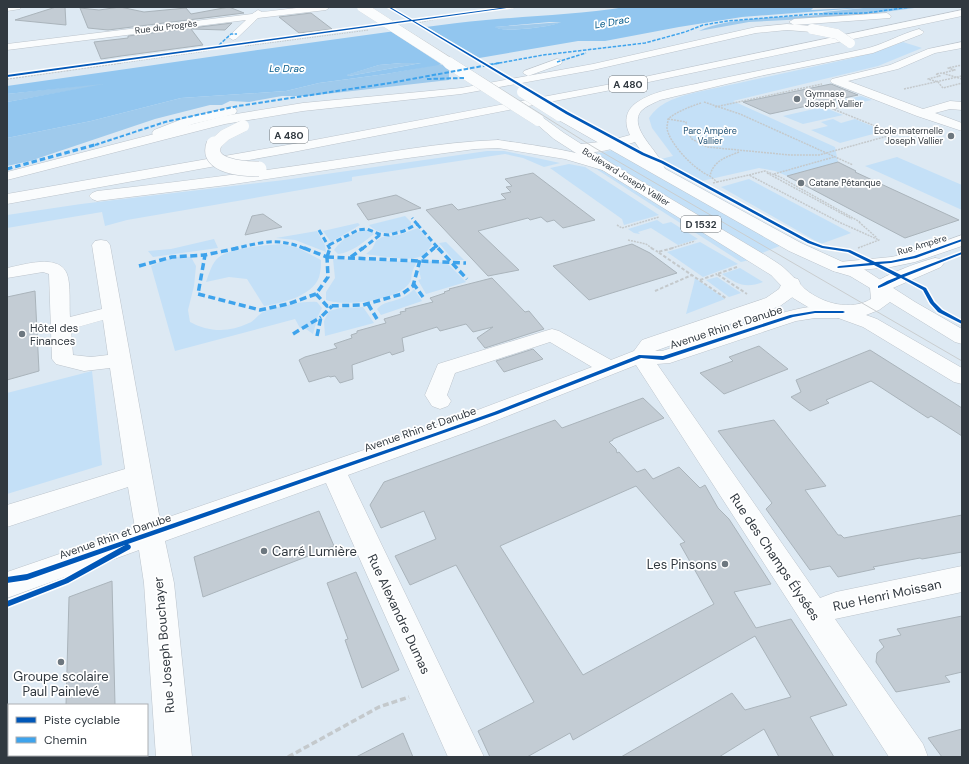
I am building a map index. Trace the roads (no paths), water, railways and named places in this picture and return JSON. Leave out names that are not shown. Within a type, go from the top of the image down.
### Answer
[{"type":"main road","points":[[7,8],[17,7]]},
{"type":"main road","points":[[196,28],[200,32],[236,34],[265,7]]},
{"type":"main road","name":"Rue du Progrès","points":[[7,47],[326,7]]},
{"type":"main road","name":"D 1532","points":[[362,7],[470,79]]},
{"type":"main road","name":"D 1532","points":[[382,7],[488,72]]},
{"type":"main road","points":[[789,40],[962,7]]},
{"type":"main road","points":[[488,72],[528,73],[756,25],[882,17],[918,11]]},
{"type":"main road","name":"A 480","points":[[7,199],[293,148],[606,88],[962,13]]},
{"type":"main road","points":[[659,171],[653,158],[638,137],[632,122],[634,112],[640,106],[656,97],[869,51],[923,30],[962,19]]},
{"type":"main road","points":[[638,51],[775,27],[812,29],[837,34],[850,42],[851,46],[848,48],[794,66]]},
{"type":"main road","points":[[7,176],[191,127],[251,115],[303,107],[461,91],[593,67],[743,33]]},
{"type":"main road","points":[[962,45],[932,51],[894,67],[836,81],[962,127]]},
{"type":"main road","points":[[700,57],[723,53]]},
{"type":"main road","points":[[293,148],[354,142],[824,56]]},
{"type":"main road","points":[[528,73],[557,62]]},
{"type":"main road","name":"Boulevard Joseph Vallier","points":[[488,72],[559,115],[794,247],[856,272],[962,338]]},
{"type":"main road","name":"A 480","points":[[447,105],[598,77]]},
{"type":"main road","points":[[159,133],[213,118],[271,106],[470,79]]},
{"type":"main road","name":"Boulevard Joseph Vallier","points":[[470,79],[538,120],[558,136],[609,168],[777,270],[800,294],[814,303],[843,312],[870,323],[962,377]]},
{"type":"main road","points":[[388,157],[322,164],[241,169],[219,161],[214,155],[213,148],[214,143],[219,138],[226,133],[243,126],[291,117],[570,81]]},
{"type":"main road","points":[[921,113],[950,105],[962,106]]},
{"type":"main road","points":[[116,147],[189,122],[230,111]]},
{"type":"main road","points":[[578,148],[612,145],[638,137]]},
{"type":"main road","points":[[198,151],[238,144]]},
{"type":"main road","points":[[7,208],[227,181],[475,145],[498,144],[540,150],[577,158],[609,168]]},
{"type":"main road","points":[[7,186],[52,178]]},
{"type":"main road","name":"Rue Ampère","points":[[838,266],[891,262],[915,257],[962,240]]},
{"type":"main road","name":"Rue Joseph Bouchayer","points":[[101,245],[138,474],[159,584],[174,757]]},
{"type":"main road","name":"Rue Ampère","points":[[879,287],[888,282],[962,253]]},
{"type":"main road","name":"Avenue Rhin et Danube","points":[[641,356],[649,345],[772,302],[787,292],[794,273],[807,266],[814,264],[838,266]]},
{"type":"main road","points":[[7,273],[45,266],[56,271],[58,275],[63,359],[76,364],[98,364],[119,359]]},
{"type":"main road","name":"Avenue Rhin et Danube","points":[[7,584],[496,413],[641,356],[663,358],[792,316],[815,312],[859,311],[881,301],[879,287]]},
{"type":"main road","points":[[61,326],[112,312]]},
{"type":"main road","points":[[440,401],[436,395],[446,369],[552,335],[610,368]]},
{"type":"main road","name":"Rue des Champs Élysées","points":[[641,356],[910,757]]},
{"type":"main road","name":"Rue Alexandre Dumas","points":[[333,470],[466,757]]},
{"type":"main road","points":[[7,516],[138,474]]},
{"type":"main road","name":"Rue Henri Moissan","points":[[814,614],[836,605],[962,579]]},
{"type":"water","name":"Le Drac","points":[[625,7],[814,7],[811,10],[873,7],[742,17],[605,41],[578,41],[386,74],[319,83],[286,91],[181,98],[91,121],[7,138],[7,102],[103,84],[7,94],[7,86],[457,23]],"holes":[[[561,22],[548,26],[528,29],[500,29],[495,27]],[[421,63],[349,76],[347,75],[379,65]]]},
{"type":"tram line","points":[[370,7],[595,148],[962,361]]},
{"type":"place","name":"Gymnase Joseph Vallier","points":[[797,99]]},
{"type":"place","name":"École maternelle Joseph Vallier","points":[[951,136]]},
{"type":"place","name":"Catane Pétanque","points":[[801,183]]},
{"type":"place","name":"Hôtel des Finances","points":[[22,334]]},
{"type":"place","name":"Carré Lumière","points":[[264,551]]},
{"type":"place","name":"Les Pinsons","points":[[725,564]]},
{"type":"place","name":"Groupe scolaire Paul Painlevé","points":[[61,662]]},
{"type":"park label","name":"Parc Ampère Vallier","points":[[710,136]]}]
